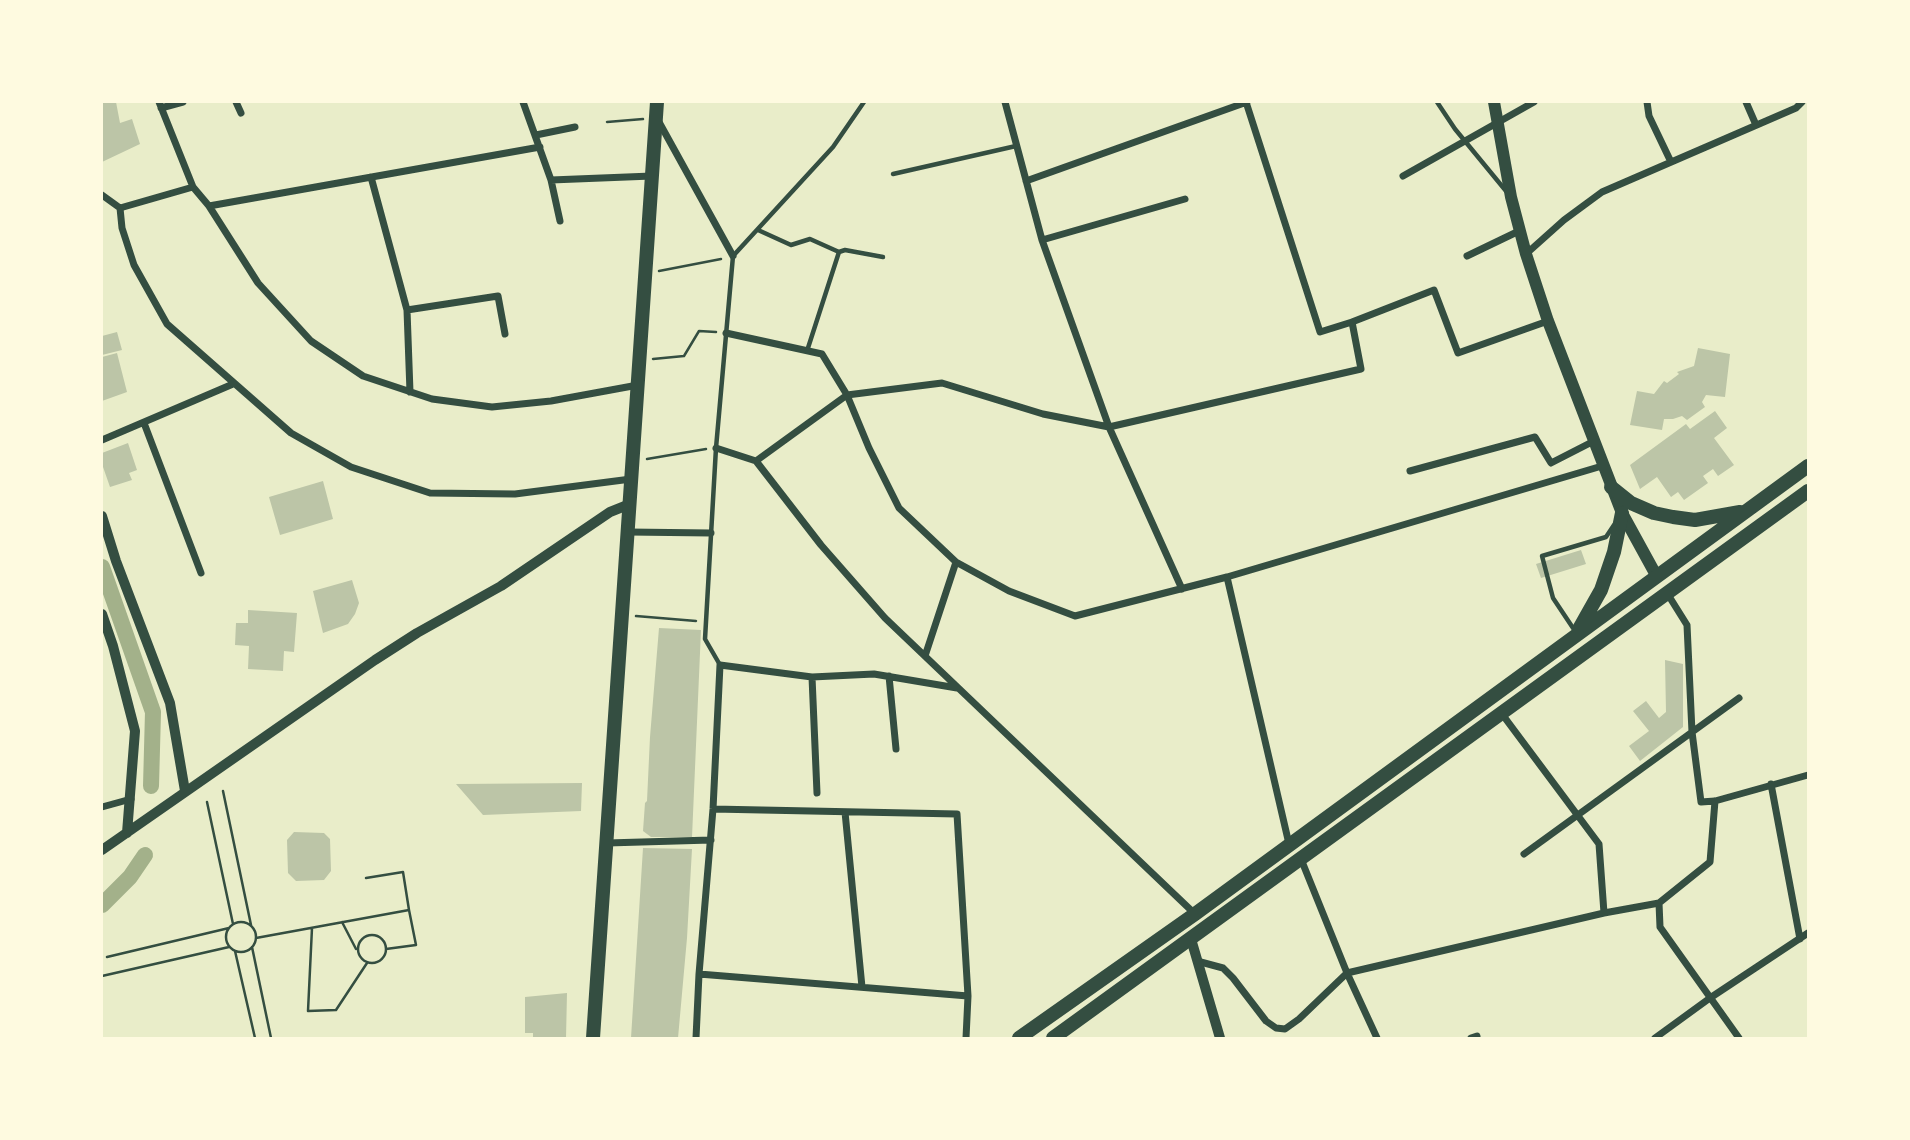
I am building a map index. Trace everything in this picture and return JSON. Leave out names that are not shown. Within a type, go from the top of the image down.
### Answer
[{"type":"main road","points":[[593,1038],[657,102]]},
{"type":"main road","points":[[1494,102],[1519,231],[1548,321],[1602,467],[1622,513],[1667,593]]},
{"type":"main road","points":[[1019,1038],[1195,914],[1808,466]]},
{"type":"main road","points":[[1611,487],[1630,503],[1673,517],[1704,519],[1746,510]]},
{"type":"main road","points":[[1053,1038],[1808,491]]},
{"type":"main road","points":[[1577,634],[1601,590],[1614,552],[1622,513]]},
{"type":"street","points":[[183,102],[160,105],[193,187],[209,206],[258,283],[311,341],[363,376],[432,399],[492,407],[551,401],[638,385]]},
{"type":"street","points":[[236,102],[241,113]]},
{"type":"street","points":[[523,102],[551,180],[560,221]]},
{"type":"street","points":[[1005,102],[1042,240],[1109,427],[1181,589]]},
{"type":"street","points":[[1026,181],[1246,102],[1320,332],[1434,290],[1458,353],[1548,321]]},
{"type":"street","points":[[1403,176],[1534,102]]},
{"type":"street","points":[[1647,102],[1649,116],[1671,162]]},
{"type":"street","points":[[1746,102],[1756,124]]},
{"type":"street","points":[[1526,254],[1564,220],[1602,192],[1796,108],[1802,102]]},
{"type":"street","points":[[656,118],[733,256]]},
{"type":"street","points":[[536,135],[575,127]]},
{"type":"street","points":[[209,206],[540,147]]},
{"type":"street","points":[[551,180],[652,176]]},
{"type":"street","points":[[372,177],[407,310],[410,391]]},
{"type":"street","points":[[120,208],[193,187]]},
{"type":"street","points":[[102,195],[120,208],[122,228],[134,265],[167,324],[291,433],[351,467],[430,493],[515,494],[632,478]]},
{"type":"street","points":[[1042,240],[1185,199]]},
{"type":"street","points":[[1467,256],[1519,231]]},
{"type":"street","points":[[407,310],[498,296],[505,334]]},
{"type":"street","points":[[756,461],[846,395],[943,383],[1043,414],[1109,427],[1361,369],[1352,322]]},
{"type":"street","points":[[726,333],[822,354],[846,395],[869,449],[899,508],[956,562],[1009,591],[1075,616],[1227,577],[1602,467]]},
{"type":"street","points":[[102,440],[233,384]]},
{"type":"street","points":[[144,423],[201,573]]},
{"type":"street","points":[[1410,471],[1535,438],[1552,463],[1594,441]]},
{"type":"street","points":[[716,448],[756,461],[821,545],[885,618],[1195,914]]},
{"type":"street","points":[[102,850],[375,660],[501,586],[610,512],[630,504]]},
{"type":"street","points":[[102,516],[116,561],[170,703],[185,791]]},
{"type":"street","points":[[628,532],[711,533]]},
{"type":"street","points":[[925,656],[956,562]]},
{"type":"street","points":[[1227,577],[1289,844]]},
{"type":"street","points":[[1667,593],[1687,625],[1692,732],[1701,802],[1716,801],[1808,775]]},
{"type":"street","points":[[102,614],[107,647],[135,731],[127,833]]},
{"type":"street","points":[[696,1038],[713,809],[720,665],[812,677],[874,674],[958,688]]},
{"type":"street","points":[[889,676],[896,750]]},
{"type":"street","points":[[812,677],[817,793]]},
{"type":"street","points":[[1524,854],[1739,698]]},
{"type":"street","points":[[1502,715],[1599,844],[1604,913]]},
{"type":"street","points":[[1771,784],[1800,939]]},
{"type":"street","points":[[102,807],[131,799]]},
{"type":"street","points":[[1197,961],[1223,968],[1266,1021],[1285,1029],[1299,1019],[1346,973],[1604,913],[1659,903],[1710,862],[1716,801]]},
{"type":"street","points":[[713,809],[957,814],[968,996],[966,1038]]},
{"type":"street","points":[[845,812],[862,987]]},
{"type":"street","points":[[607,843],[711,840]]},
{"type":"street","points":[[1301,859],[1346,973],[1377,1038]]},
{"type":"street","points":[[1659,903],[1660,927],[1739,1038]]},
{"type":"street","points":[[1655,1038],[1808,933]]},
{"type":"street","points":[[1191,939],[1220,1038]]},
{"type":"street","points":[[699,974],[968,996]]},
{"type":"lane","points":[[720,665],[705,639],[716,448],[733,256],[833,147],[864,102]]},
{"type":"lane","points":[[1437,102],[1511,197]]},
{"type":"lane","points":[[893,174],[1016,146]]},
{"type":"lane","points":[[758,230],[791,245],[810,239],[839,252],[845,250],[883,257]]},
{"type":"lane","points":[[807,351],[839,252]]},
{"type":"lane","points":[[1577,634],[1553,598],[1542,556],[1606,537],[1622,513]]},
{"type":"path","points":[[607,122],[656,118]]},
{"type":"path","points":[[646,274],[733,256]]},
{"type":"path","points":[[640,360],[684,356],[699,331],[726,333]]},
{"type":"path","points":[[633,461],[716,448]]},
{"type":"path","points":[[622,615],[706,622]]},
{"type":"path","points":[[223,791],[256,938],[252,947],[271,1038]]},
{"type":"path","points":[[207,802],[231,926],[226,937],[229,947],[243,952],[252,947]]},
{"type":"path","points":[[366,878],[403,872],[416,945],[386,949]]},
{"type":"path","points":[[256,938],[409,910]]},
{"type":"path","points":[[107,957],[242,922],[251,925]]},
{"type":"path","points":[[342,922],[357,952],[367,963]]},
{"type":"path","points":[[312,928],[308,1011],[336,1010],[367,963],[380,961],[386,949]]},
{"type":"path","points":[[357,952],[362,938],[371,934],[380,937],[386,949]]},
{"type":"path","points":[[102,976],[229,947]]},
{"type":"path","points":[[235,951],[255,1038]]},
{"type":"building","points":[[102,102],[116,102],[120,123],[132,119],[140,144],[102,162]]},
{"type":"building","points":[[117,332],[122,350],[102,355],[102,336]]},
{"type":"building","points":[[1698,348],[1730,354],[1725,397],[1706,395],[1702,402],[1705,407],[1687,420],[1682,416],[1664,419],[1662,430],[1630,425],[1637,391],[1654,394],[1664,381],[1667,383],[1679,374],[1677,372],[1694,366]]},
{"type":"building","points":[[117,353],[127,392],[102,401],[102,357]]},
{"type":"building","points":[[1715,411],[1727,428],[1714,438],[1734,465],[1718,476],[1713,469],[1703,476],[1708,483],[1684,500],[1678,492],[1671,497],[1657,477],[1640,489],[1630,465],[1686,424],[1690,429]]},
{"type":"building","points":[[128,443],[137,470],[129,473],[132,480],[110,487],[102,464],[102,453]]},
{"type":"building","points":[[323,481],[333,519],[280,535],[269,497]]},
{"type":"building","points":[[1581,550],[1586,564],[1541,578],[1536,564]]},
{"type":"building","points":[[352,580],[359,603],[355,614],[348,624],[323,633],[313,591]]},
{"type":"building","points":[[248,610],[297,613],[294,652],[284,651],[283,671],[248,669],[249,646],[235,645],[236,623],[248,623]]},
{"type":"building","points":[[659,628],[701,630],[692,837],[651,837],[643,831]]},
{"type":"building","points":[[1665,660],[1683,664],[1683,727],[1640,761],[1629,746],[1649,731],[1633,711],[1646,701],[1659,718],[1666,712]]},
{"type":"building","points":[[582,783],[581,811],[483,815],[456,784]]},
{"type":"building","points":[[294,832],[324,833],[330,839],[331,871],[324,880],[296,881],[288,873],[287,840]]},
{"type":"building","points":[[643,848],[692,849],[678,1038],[631,1038]]},
{"type":"building","points":[[567,993],[566,1038],[533,1038],[533,1033],[525,1033],[525,997]]},
{"type":"waterway","points":[[102,567],[153,712],[151,786]]},
{"type":"waterway","points":[[102,905],[130,877],[145,855]]}]
